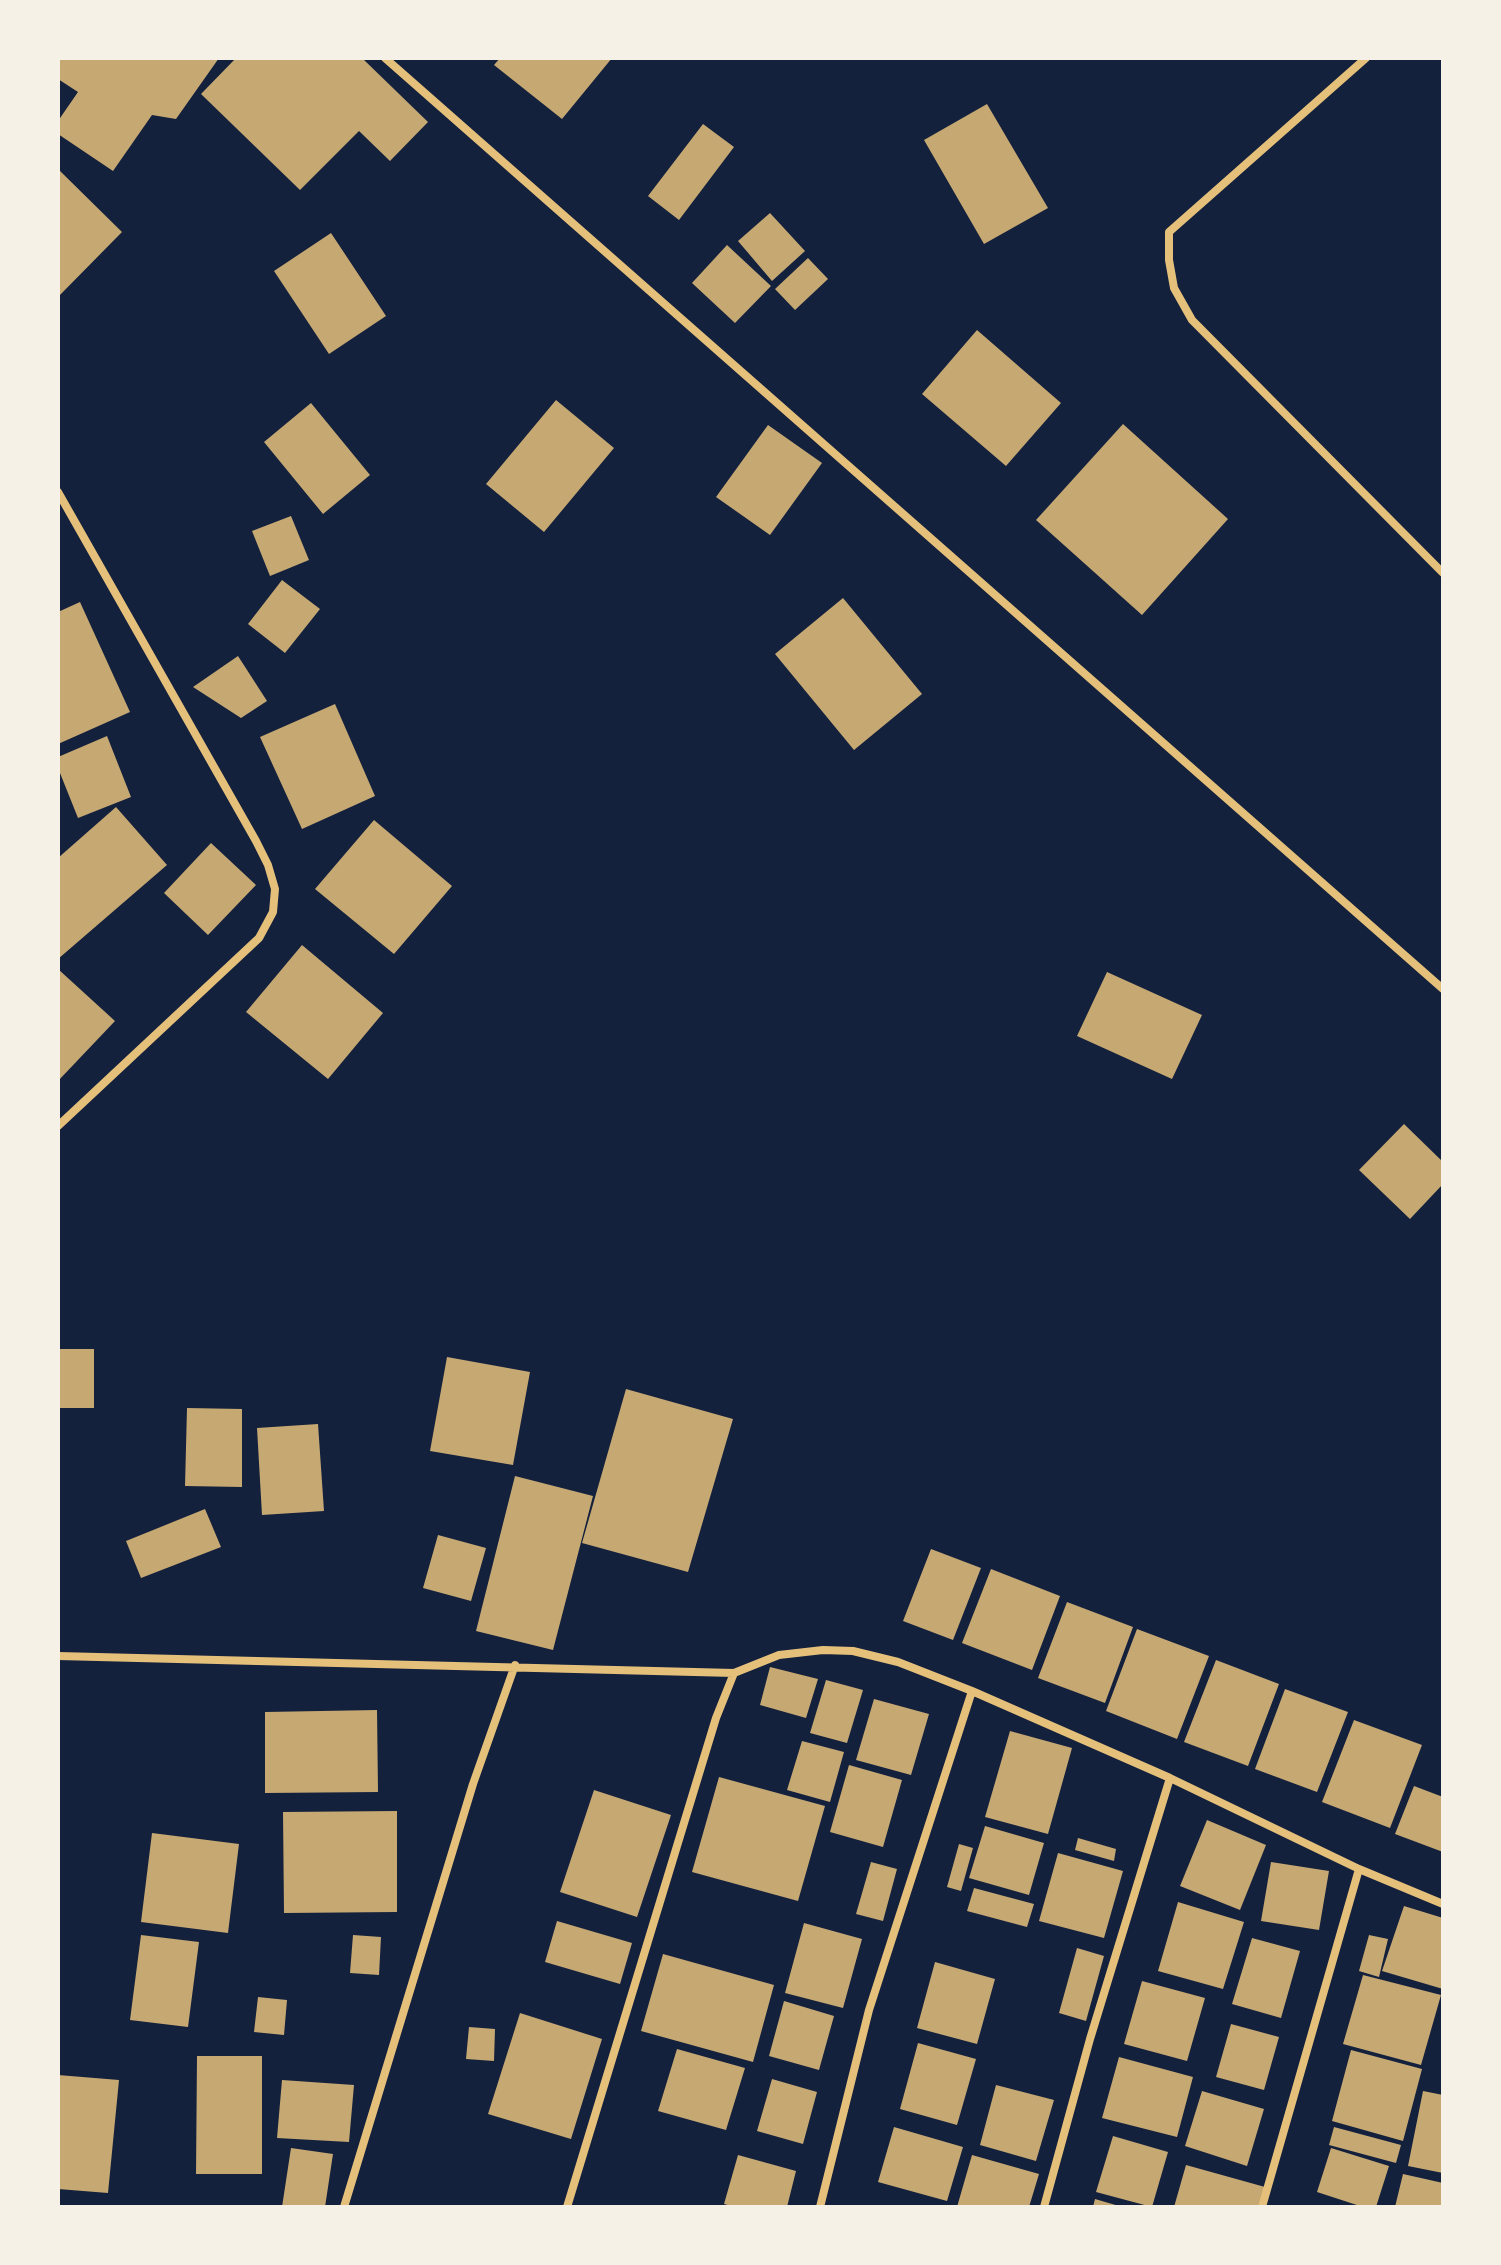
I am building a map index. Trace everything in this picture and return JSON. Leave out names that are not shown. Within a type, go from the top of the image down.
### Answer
[{"type":"street","points":[[385,58],[1443,989]]},
{"type":"street","points":[[1366,58],[1169,232],[1169,260],[1174,288],[1192,320],[1443,573]]},
{"type":"street","points":[[58,492],[256,841],[275,889],[273,912],[259,938],[58,1126]]},
{"type":"street","points":[[58,1656],[515,1665],[734,1673],[779,1655],[823,1650],[853,1651],[898,1662],[972,1691],[1170,1778],[1359,1869],[1443,1904]]},
{"type":"street","points":[[344,2207],[473,1784],[515,1665]]},
{"type":"street","points":[[567,2207],[716,1718],[734,1673]]},
{"type":"street","points":[[820,2207],[869,2010],[972,1691]]},
{"type":"street","points":[[1044,2207],[1090,2039],[1170,1778]]},
{"type":"street","points":[[1262,2207],[1359,1869]]},
{"type":"building","points":[[58,58],[219,58],[176,119],[152,115],[113,171],[58,134],[58,121],[78,92],[58,79]]},
{"type":"building","points":[[236,58],[362,58],[428,122],[390,161],[359,131],[300,190],[201,94]]},
{"type":"building","points":[[500,58],[612,58],[562,119],[494,65]]},
{"type":"building","points":[[987,104],[1048,208],[984,244],[924,140]]},
{"type":"building","points":[[703,124],[734,147],[679,220],[648,196]]},
{"type":"building","points":[[58,169],[122,232],[58,297]]},
{"type":"building","points":[[770,213],[805,251],[772,281],[738,241]]},
{"type":"building","points":[[331,233],[386,316],[329,354],[274,271]]},
{"type":"building","points":[[727,245],[771,286],[735,323],[692,283]]},
{"type":"building","points":[[808,258],[828,279],[795,310],[775,289]]},
{"type":"building","points":[[977,330],[1061,403],[1006,466],[922,394]]},
{"type":"building","points":[[556,400],[614,448],[544,532],[486,484]]},
{"type":"building","points":[[311,403],[370,475],[323,514],[264,442]]},
{"type":"building","points":[[1123,424],[1228,519],[1142,615],[1036,520]]},
{"type":"building","points":[[768,425],[822,463],[770,535],[716,497]]},
{"type":"building","points":[[291,516],[309,560],[270,576],[252,531]]},
{"type":"building","points":[[282,580],[320,609],[285,653],[248,624]]},
{"type":"building","points":[[843,598],[922,694],[854,750],[775,654]]},
{"type":"building","points":[[80,602],[130,712],[58,744],[58,612]]},
{"type":"building","points":[[238,656],[267,701],[241,718],[193,687]]},
{"type":"building","points":[[335,704],[375,796],[302,829],[260,737]]},
{"type":"building","points":[[107,736],[131,797],[78,818],[58,768],[58,757]]},
{"type":"building","points":[[116,807],[167,865],[58,959],[58,858]]},
{"type":"building","points":[[374,820],[452,886],[394,954],[315,889]]},
{"type":"building","points":[[211,843],[256,885],[208,935],[164,893]]},
{"type":"building","points":[[302,945],[383,1013],[328,1079],[246,1012]]},
{"type":"building","points":[[58,969],[115,1021],[58,1081]]},
{"type":"building","points":[[1107,972],[1202,1015],[1172,1079],[1077,1036]]},
{"type":"building","points":[[1404,1124],[1443,1162],[1443,1184],[1410,1219],[1359,1170]]},
{"type":"building","points":[[58,1349],[94,1349],[94,1408],[58,1408]]},
{"type":"building","points":[[447,1357],[530,1372],[513,1465],[430,1451]]},
{"type":"building","points":[[626,1389],[733,1419],[688,1572],[582,1543]]},
{"type":"building","points":[[187,1408],[242,1409],[242,1487],[185,1486]]},
{"type":"building","points":[[318,1424],[324,1511],[262,1515],[257,1428]]},
{"type":"building","points":[[515,1476],[593,1496],[553,1650],[476,1631]]},
{"type":"building","points":[[205,1509],[221,1547],[141,1578],[126,1541]]},
{"type":"building","points":[[438,1535],[486,1548],[471,1601],[423,1588]]},
{"type":"building","points":[[931,1549],[981,1568],[953,1640],[903,1621]]},
{"type":"building","points":[[991,1569],[1060,1596],[1032,1670],[962,1643]]},
{"type":"building","points":[[1067,1602],[1133,1627],[1105,1703],[1038,1678]]},
{"type":"building","points":[[1137,1629],[1209,1656],[1177,1739],[1106,1711]]},
{"type":"building","points":[[1216,1660],[1279,1684],[1248,1766],[1184,1742]]},
{"type":"building","points":[[770,1667],[818,1679],[806,1718],[760,1705]]},
{"type":"building","points":[[826,1680],[863,1690],[847,1743],[810,1733]]},
{"type":"building","points":[[1285,1689],[1348,1712],[1317,1792],[1255,1769]]},
{"type":"building","points":[[874,1699],[929,1714],[911,1775],[856,1760]]},
{"type":"building","points":[[377,1710],[378,1792],[265,1793],[265,1712]]},
{"type":"building","points":[[1354,1720],[1422,1745],[1390,1828],[1322,1802]]},
{"type":"building","points":[[1010,1731],[1072,1748],[1048,1834],[985,1817]]},
{"type":"building","points":[[802,1741],[844,1752],[830,1802],[787,1790]]},
{"type":"building","points":[[849,1765],[902,1780],[883,1847],[830,1832]]},
{"type":"building","points":[[719,1777],[825,1806],[798,1901],[692,1872]]},
{"type":"building","points":[[1414,1786],[1443,1797],[1443,1852],[1395,1834]]},
{"type":"building","points":[[594,1790],[671,1815],[637,1917],[560,1892]]},
{"type":"building","points":[[397,1811],[397,1912],[284,1913],[283,1812]]},
{"type":"building","points":[[1207,1820],[1266,1845],[1240,1910],[1180,1886]]},
{"type":"building","points":[[985,1826],[1044,1843],[1029,1895],[969,1878]]},
{"type":"building","points":[[152,1833],[239,1844],[228,1933],[141,1922]]},
{"type":"building","points":[[1078,1838],[1116,1849],[1114,1861],[1075,1850]]},
{"type":"building","points":[[959,1844],[973,1848],[961,1891],[947,1887]]},
{"type":"building","points":[[1058,1853],[1123,1871],[1104,1938],[1039,1921]]},
{"type":"building","points":[[871,1862],[897,1869],[883,1921],[856,1914]]},
{"type":"building","points":[[1271,1862],[1329,1871],[1319,1930],[1261,1921]]},
{"type":"building","points":[[974,1888],[1034,1904],[1027,1927],[967,1911]]},
{"type":"building","points":[[1178,1902],[1244,1922],[1223,1989],[1158,1971]]},
{"type":"building","points":[[1404,1906],[1443,1918],[1443,1989],[1382,1971]]},
{"type":"building","points":[[557,1921],[632,1943],[620,1984],[545,1962]]},
{"type":"building","points":[[804,1923],[862,1939],[843,2008],[785,1993]]},
{"type":"building","points":[[141,1935],[199,1942],[188,2027],[130,2020]]},
{"type":"building","points":[[353,1935],[381,1937],[379,1975],[350,1973]]},
{"type":"building","points":[[1369,1935],[1388,1939],[1379,1977],[1359,1971]]},
{"type":"building","points":[[1252,1938],[1300,1951],[1281,2018],[1232,2004]]},
{"type":"building","points":[[1077,1948],[1104,1956],[1086,2021],[1059,2013]]},
{"type":"building","points":[[663,1954],[774,1985],[753,2062],[641,2031]]},
{"type":"building","points":[[935,1962],[995,1979],[977,2044],[917,2028]]},
{"type":"building","points":[[1363,1975],[1441,1995],[1421,2065],[1343,2044]]},
{"type":"building","points":[[1142,1981],[1205,1998],[1187,2061],[1124,2044]]},
{"type":"building","points":[[258,1997],[287,2000],[284,2035],[254,2032]]},
{"type":"building","points":[[784,2001],[834,2016],[819,2070],[769,2056]]},
{"type":"building","points":[[520,2013],[602,2039],[571,2139],[488,2114]]},
{"type":"building","points":[[1231,2024],[1279,2037],[1264,2090],[1216,2077]]},
{"type":"building","points":[[469,2027],[495,2029],[494,2061],[466,2059]]},
{"type":"building","points":[[918,2043],[976,2059],[957,2125],[900,2109]]},
{"type":"building","points":[[677,2049],[745,2068],[726,2130],[658,2111]]},
{"type":"building","points":[[1351,2050],[1422,2069],[1403,2141],[1332,2121]]},
{"type":"building","points":[[197,2056],[262,2056],[262,2174],[196,2174]]},
{"type":"building","points":[[1119,2057],[1193,2077],[1177,2137],[1102,2118]]},
{"type":"building","points":[[58,2075],[119,2080],[108,2193],[58,2189]]},
{"type":"building","points":[[772,2079],[817,2092],[803,2144],[757,2131]]},
{"type":"building","points":[[282,2080],[354,2085],[349,2142],[277,2138]]},
{"type":"building","points":[[996,2085],[1054,2100],[1036,2161],[980,2145]]},
{"type":"building","points":[[1202,2091],[1264,2109],[1247,2166],[1185,2146]]},
{"type":"building","points":[[1423,2091],[1443,2095],[1443,2173],[1408,2166]]},
{"type":"building","points":[[894,2127],[963,2147],[947,2201],[878,2182]]},
{"type":"building","points":[[1334,2127],[1401,2145],[1396,2163],[1329,2145]]},
{"type":"building","points":[[1113,2136],[1168,2152],[1152,2207],[1096,2192]]},
{"type":"building","points":[[291,2148],[333,2154],[325,2207],[282,2207]]},
{"type":"building","points":[[1331,2148],[1389,2166],[1376,2207],[1363,2207],[1317,2192]]},
{"type":"building","points":[[738,2155],[796,2171],[787,2207],[735,2207],[724,2204]]},
{"type":"building","points":[[972,2155],[1039,2174],[1029,2207],[957,2207]]},
{"type":"building","points":[[1186,2165],[1265,2187],[1259,2207],[1174,2207]]},
{"type":"building","points":[[1403,2174],[1443,2183],[1443,2207],[1395,2207]]},
{"type":"building","points":[[1095,2199],[1119,2206],[1119,2207],[1093,2207]]}]
